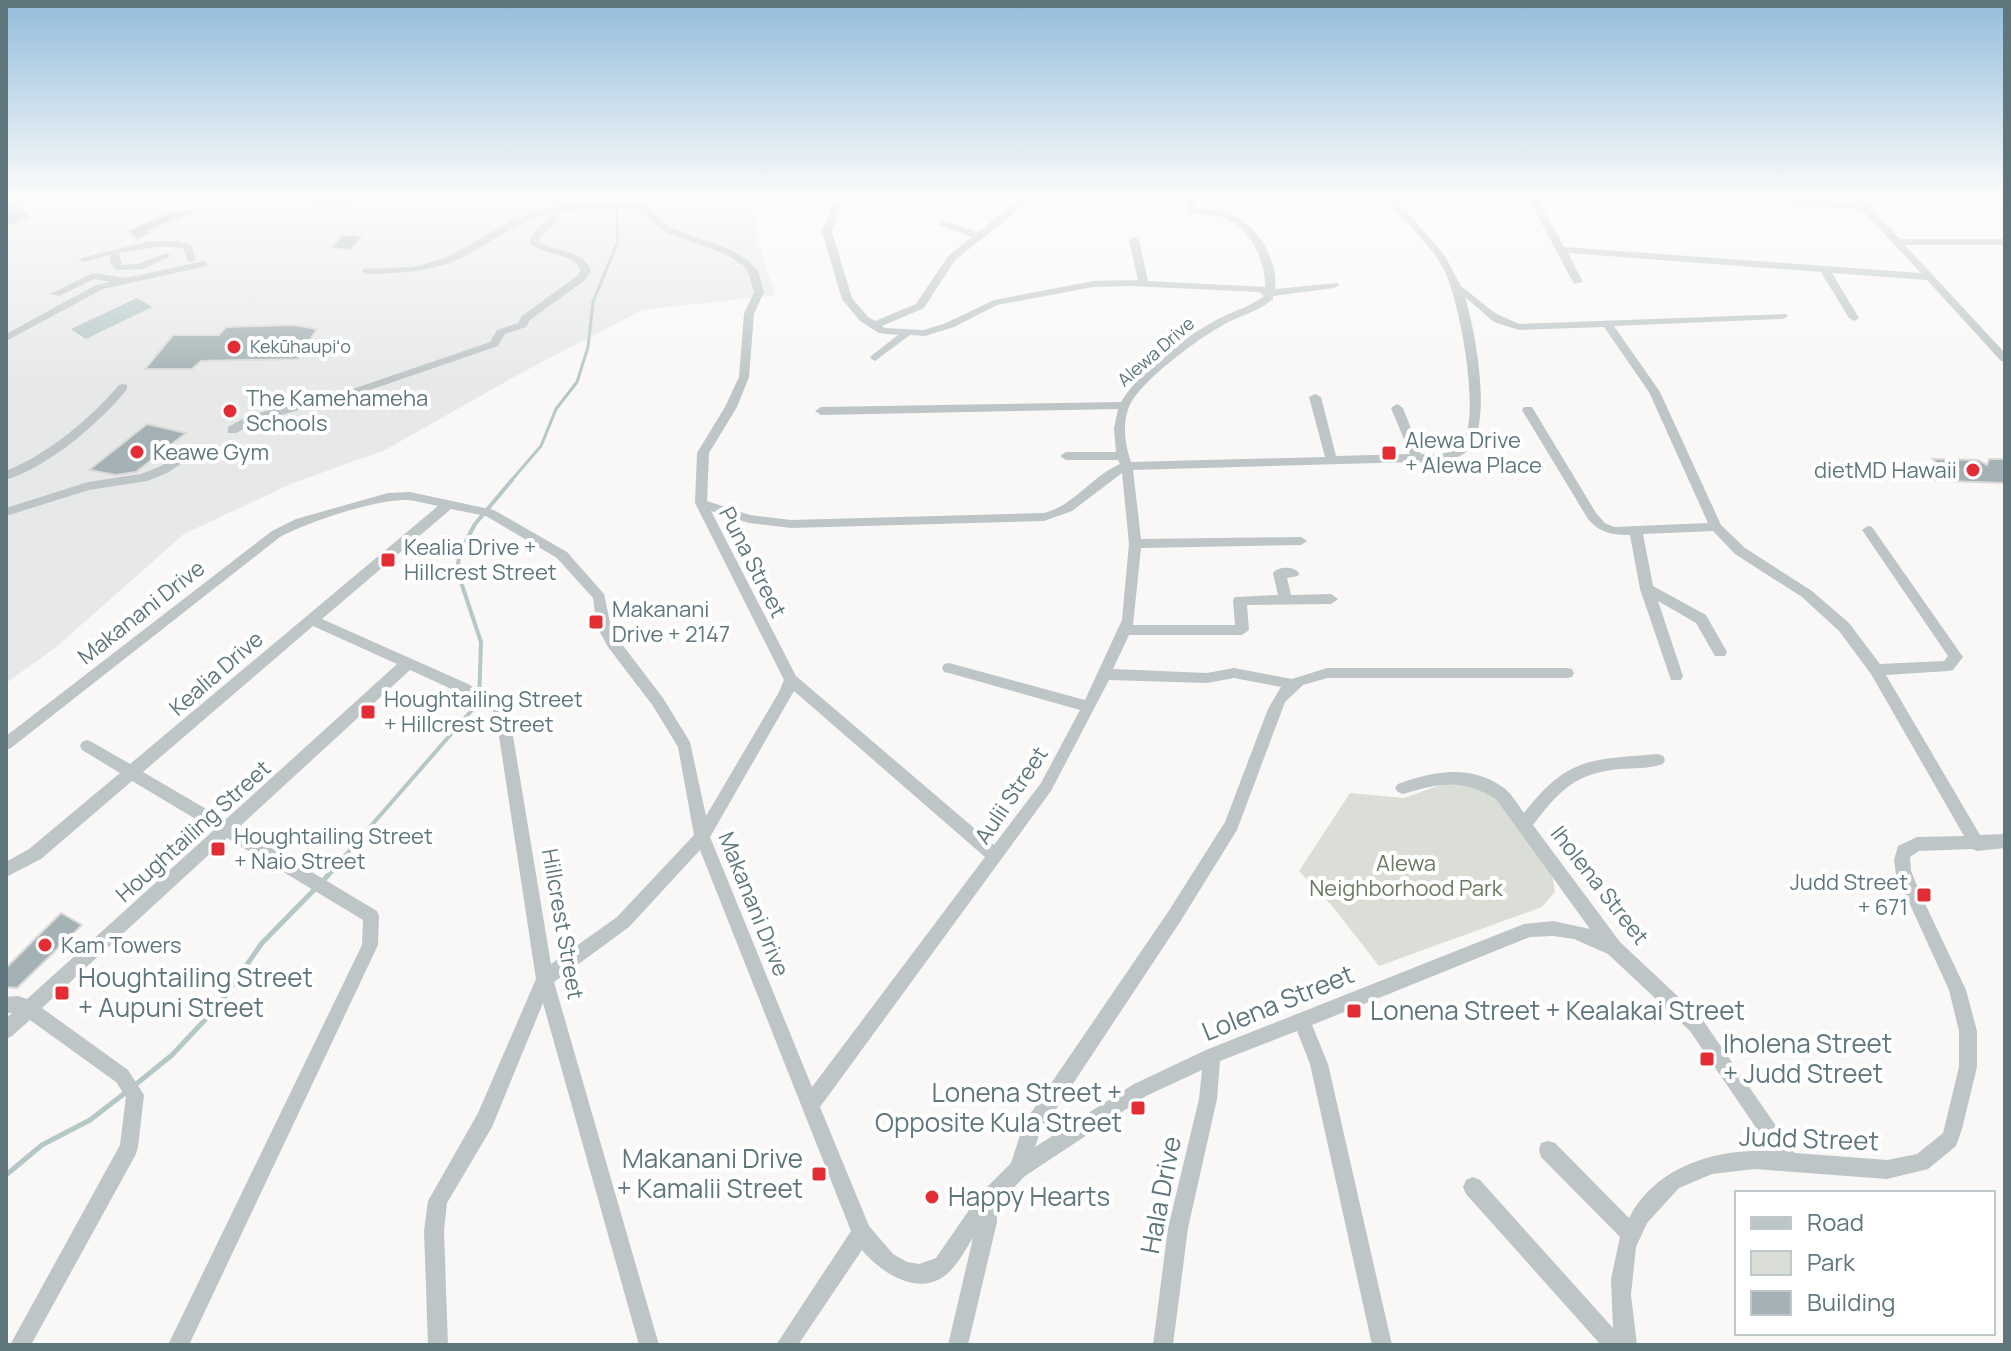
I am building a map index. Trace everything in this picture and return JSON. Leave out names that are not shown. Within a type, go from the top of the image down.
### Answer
[{"type":"street","points":[[115,259],[115,264],[129,269],[160,259]]},
{"type":"street","name":"Puna Street","points":[[367,271],[393,273],[446,259]]},
{"type":"street","points":[[232,430],[254,418],[363,389],[494,344],[501,332],[522,325],[526,318],[581,278],[586,270],[579,259]]},
{"type":"street","name":"Puna Street","points":[[737,259],[753,271],[759,292],[749,314],[744,377],[731,407],[703,453],[701,503],[791,680],[996,857]]},
{"type":"street","points":[[834,259],[847,299],[864,319],[877,324],[920,306],[950,259]]},
{"type":"street","points":[[1138,259],[1144,283]]},
{"type":"street","points":[[1263,259],[1271,277],[1269,293],[1334,285]]},
{"type":"street","points":[[1066,456],[1124,461],[1332,462],[1418,460],[1449,457],[1460,452],[1471,438],[1473,362],[1458,288],[1441,259]]},
{"type":"street","points":[[1567,259],[1578,282]]},
{"type":"street","points":[[1681,259],[1929,277]]},
{"type":"street","points":[[1913,259],[2005,359]]},
{"type":"street","points":[[6,338],[75,298],[123,280],[204,264]]},
{"type":"street","points":[[1825,270],[1854,318]]},
{"type":"street","points":[[55,294],[93,276],[123,280]]},
{"type":"street","name":"Alewa Drive","points":[[877,324],[883,331],[906,334],[939,330],[1008,299],[1093,284],[1144,283],[1261,289],[1269,293],[1263,303],[1200,335],[1144,381],[1124,405],[1120,427],[1124,461]]},
{"type":"street","points":[[1458,288],[1471,296],[1488,316],[1508,325],[1531,327],[1783,316]]},
{"type":"street","points":[[1607,324],[1654,392],[1716,527],[1740,551],[1817,602],[1844,627],[1876,670],[1977,844]]},
{"type":"street","points":[[875,358],[906,334]]},
{"type":"street","points":[[6,476],[40,458],[103,408],[123,387]]},
{"type":"street","points":[[1315,397],[1332,462]]},
{"type":"street","points":[[821,411],[1124,405]]},
{"type":"street","points":[[1397,408],[1418,460]]},
{"type":"street","points":[[1528,410],[1601,526],[1613,531],[1716,527]]},
{"type":"street","points":[[6,512],[88,486],[143,478],[163,470],[197,448]]},
{"type":"street","points":[[701,503],[749,519],[794,524],[1044,517],[1064,514],[1124,461]]},
{"type":"street","name":"Aulii Street","points":[[811,1104],[1046,787],[1089,707],[1125,630],[1131,603],[1135,544],[1124,461]]},
{"type":"street","name":"Makanani Drive","points":[[6,744],[276,534],[296,523],[388,497],[410,496],[484,511],[562,555],[599,597],[604,627],[613,643],[658,702],[685,746],[702,837],[811,1104],[832,1164],[862,1233],[875,1252],[890,1265],[906,1272],[924,1274],[934,1271],[949,1257],[987,1201]]},
{"type":"street","name":"Kealia Drive","points":[[6,870],[35,854],[133,773],[450,503]]},
{"type":"street","points":[[1868,530],[1956,657],[1948,666],[1876,670]]},
{"type":"street","points":[[1636,531],[1647,589],[1676,676]]},
{"type":"street","points":[[1135,544],[1301,541]]},
{"type":"street","points":[[1286,601],[1279,573],[1293,573]]},
{"type":"street","points":[[1647,589],[1701,619],[1720,652]]},
{"type":"street","points":[[1125,630],[1242,630],[1240,600],[1331,599]]},
{"type":"street","name":"Hillcrest Street","points":[[312,620],[461,687],[499,708],[545,979],[649,1345]]},
{"type":"street","name":"Houghtailing Street","points":[[6,1030],[408,663]]},
{"type":"street","points":[[949,668],[1089,707]]},
{"type":"street","points":[[1105,674],[1207,678],[1234,673],[1291,684]]},
{"type":"street","points":[[1018,1169],[1031,1130],[1232,825],[1273,719],[1276,702],[1291,684],[1302,678],[1327,673],[1567,673]]},
{"type":"street","points":[[438,1345],[434,1231],[438,1201],[485,1120],[545,979],[623,922],[702,837],[791,680]]},
{"type":"street","points":[[87,746],[371,916],[370,945],[178,1345]]},
{"type":"street","points":[[1524,825],[1552,791],[1572,775],[1599,767],[1658,760]]},
{"type":"street","name":"Iholena Street","points":[[1403,788],[1450,775],[1480,781],[1501,794],[1614,948],[1696,1025],[1788,1159]]},
{"type":"street","name":"Judd Street","points":[[1627,1345],[1619,1282],[1630,1233],[1659,1192],[1695,1171],[1741,1160],[1788,1159],[1854,1170],[1902,1167],[1930,1158],[1949,1141],[1970,1064],[1968,1028],[1945,961],[1904,875],[1901,857],[1904,851],[1917,844],[2005,841]]},
{"type":"street","name":"Lolena Street","points":[[987,1201],[1018,1169],[1140,1090],[1212,1056],[1530,929],[1560,926],[1590,935],[1614,948]]},
{"type":"street","points":[[6,1005],[18,1004],[29,1009],[122,1076],[135,1095],[129,1147],[20,1345]]},
{"type":"street","points":[[1302,1022],[1319,1064],[1382,1345]]},
{"type":"street","name":"Hala Drive","points":[[1163,1345],[1178,1228],[1208,1099],[1212,1056]]},
{"type":"street","points":[[1548,1150],[1630,1233]]},
{"type":"street","points":[[1473,1187],[1615,1345]]},
{"type":"street","points":[[958,1345],[987,1222],[987,1201]]},
{"type":"street","points":[[786,1345],[862,1233]]},
{"type":"shaded area","name":"The Kamehameha Schools","points":[[6,259],[763,259],[775,295],[642,310],[521,373],[385,450],[293,483],[184,534],[55,648],[6,683]]},
{"type":"shaded area","points":[[137,298],[152,307],[86,339],[71,329]]},
{"type":"green space","name":"Alewa Neighborhood Park","points":[[1460,778],[1492,789],[1552,874],[1555,892],[1542,907],[1379,966],[1332,906],[1299,871],[1350,793],[1404,798]]},
{"type":"building","name":"Kekūhaupiʻo","points":[[293,325],[317,329],[298,359],[201,361],[192,369],[145,369],[173,335],[219,335],[226,327]]},
{"type":"building","name":"Keawe Gym","points":[[147,424],[186,433],[136,472],[116,475],[89,470]]},
{"type":"building","name":"dietMD Hawaii","points":[[1933,459],[1978,460],[1987,465],[1989,459],[2005,459],[2005,483],[1914,480],[1914,471],[1943,471]]},
{"type":"building","name":"Kam Towers","points":[[61,913],[82,925],[17,988],[6,987],[6,968]]},
{"type":"waterway","points":[[510,482],[541,446],[556,409],[577,382],[588,347],[593,302],[611,259]]},
{"type":"waterway","points":[[343,858],[479,702],[481,642],[457,570],[460,552],[475,524],[512,480]]},
{"type":"waterway","points":[[321,883],[345,856]]},
{"type":"waterway","points":[[135,1085],[172,1055],[218,1006],[262,943],[315,889]]},
{"type":"waterway","points":[[6,1175],[42,1145],[90,1120],[125,1093]]},
{"type":"place","name":"Kekūhaupiʻo","points":[[234,347]]},
{"type":"place","name":"The Kamehameha Schools","points":[[230,411]]},
{"type":"place","name":"Keawe Gym","points":[[137,452]]},
{"type":"place","name":"Alewa Drive + Alewa Place","points":[[1389,453]]},
{"type":"place","name":"dietMD Hawaii","points":[[1973,470]]},
{"type":"place","name":"Kealia Drive + Hillcrest Street","points":[[388,560]]},
{"type":"place","name":"Makanani Drive + 2147","points":[[596,622]]},
{"type":"place","name":"Houghtailing Street + Hillcrest Street","points":[[368,712]]},
{"type":"place","name":"Houghtailing Street + Naio Street","points":[[218,849]]},
{"type":"place","name":"Judd Street + 671","points":[[1924,895]]},
{"type":"place","name":"Kam Towers","points":[[45,945]]},
{"type":"place","name":"Houghtailing Street + Aupuni Street","points":[[62,993]]},
{"type":"place","name":"Lonena Street + Kealakai Street","points":[[1354,1011]]},
{"type":"place","name":"Iholena Street + Judd Street","points":[[1707,1059]]},
{"type":"place","name":"Lonena Street + Opposite Kula Street","points":[[1138,1108]]},
{"type":"place","name":"Makanani Drive + Kamalii Street","points":[[819,1174]]},
{"type":"place","name":"Happy Hearts","points":[[932,1197]]}]
